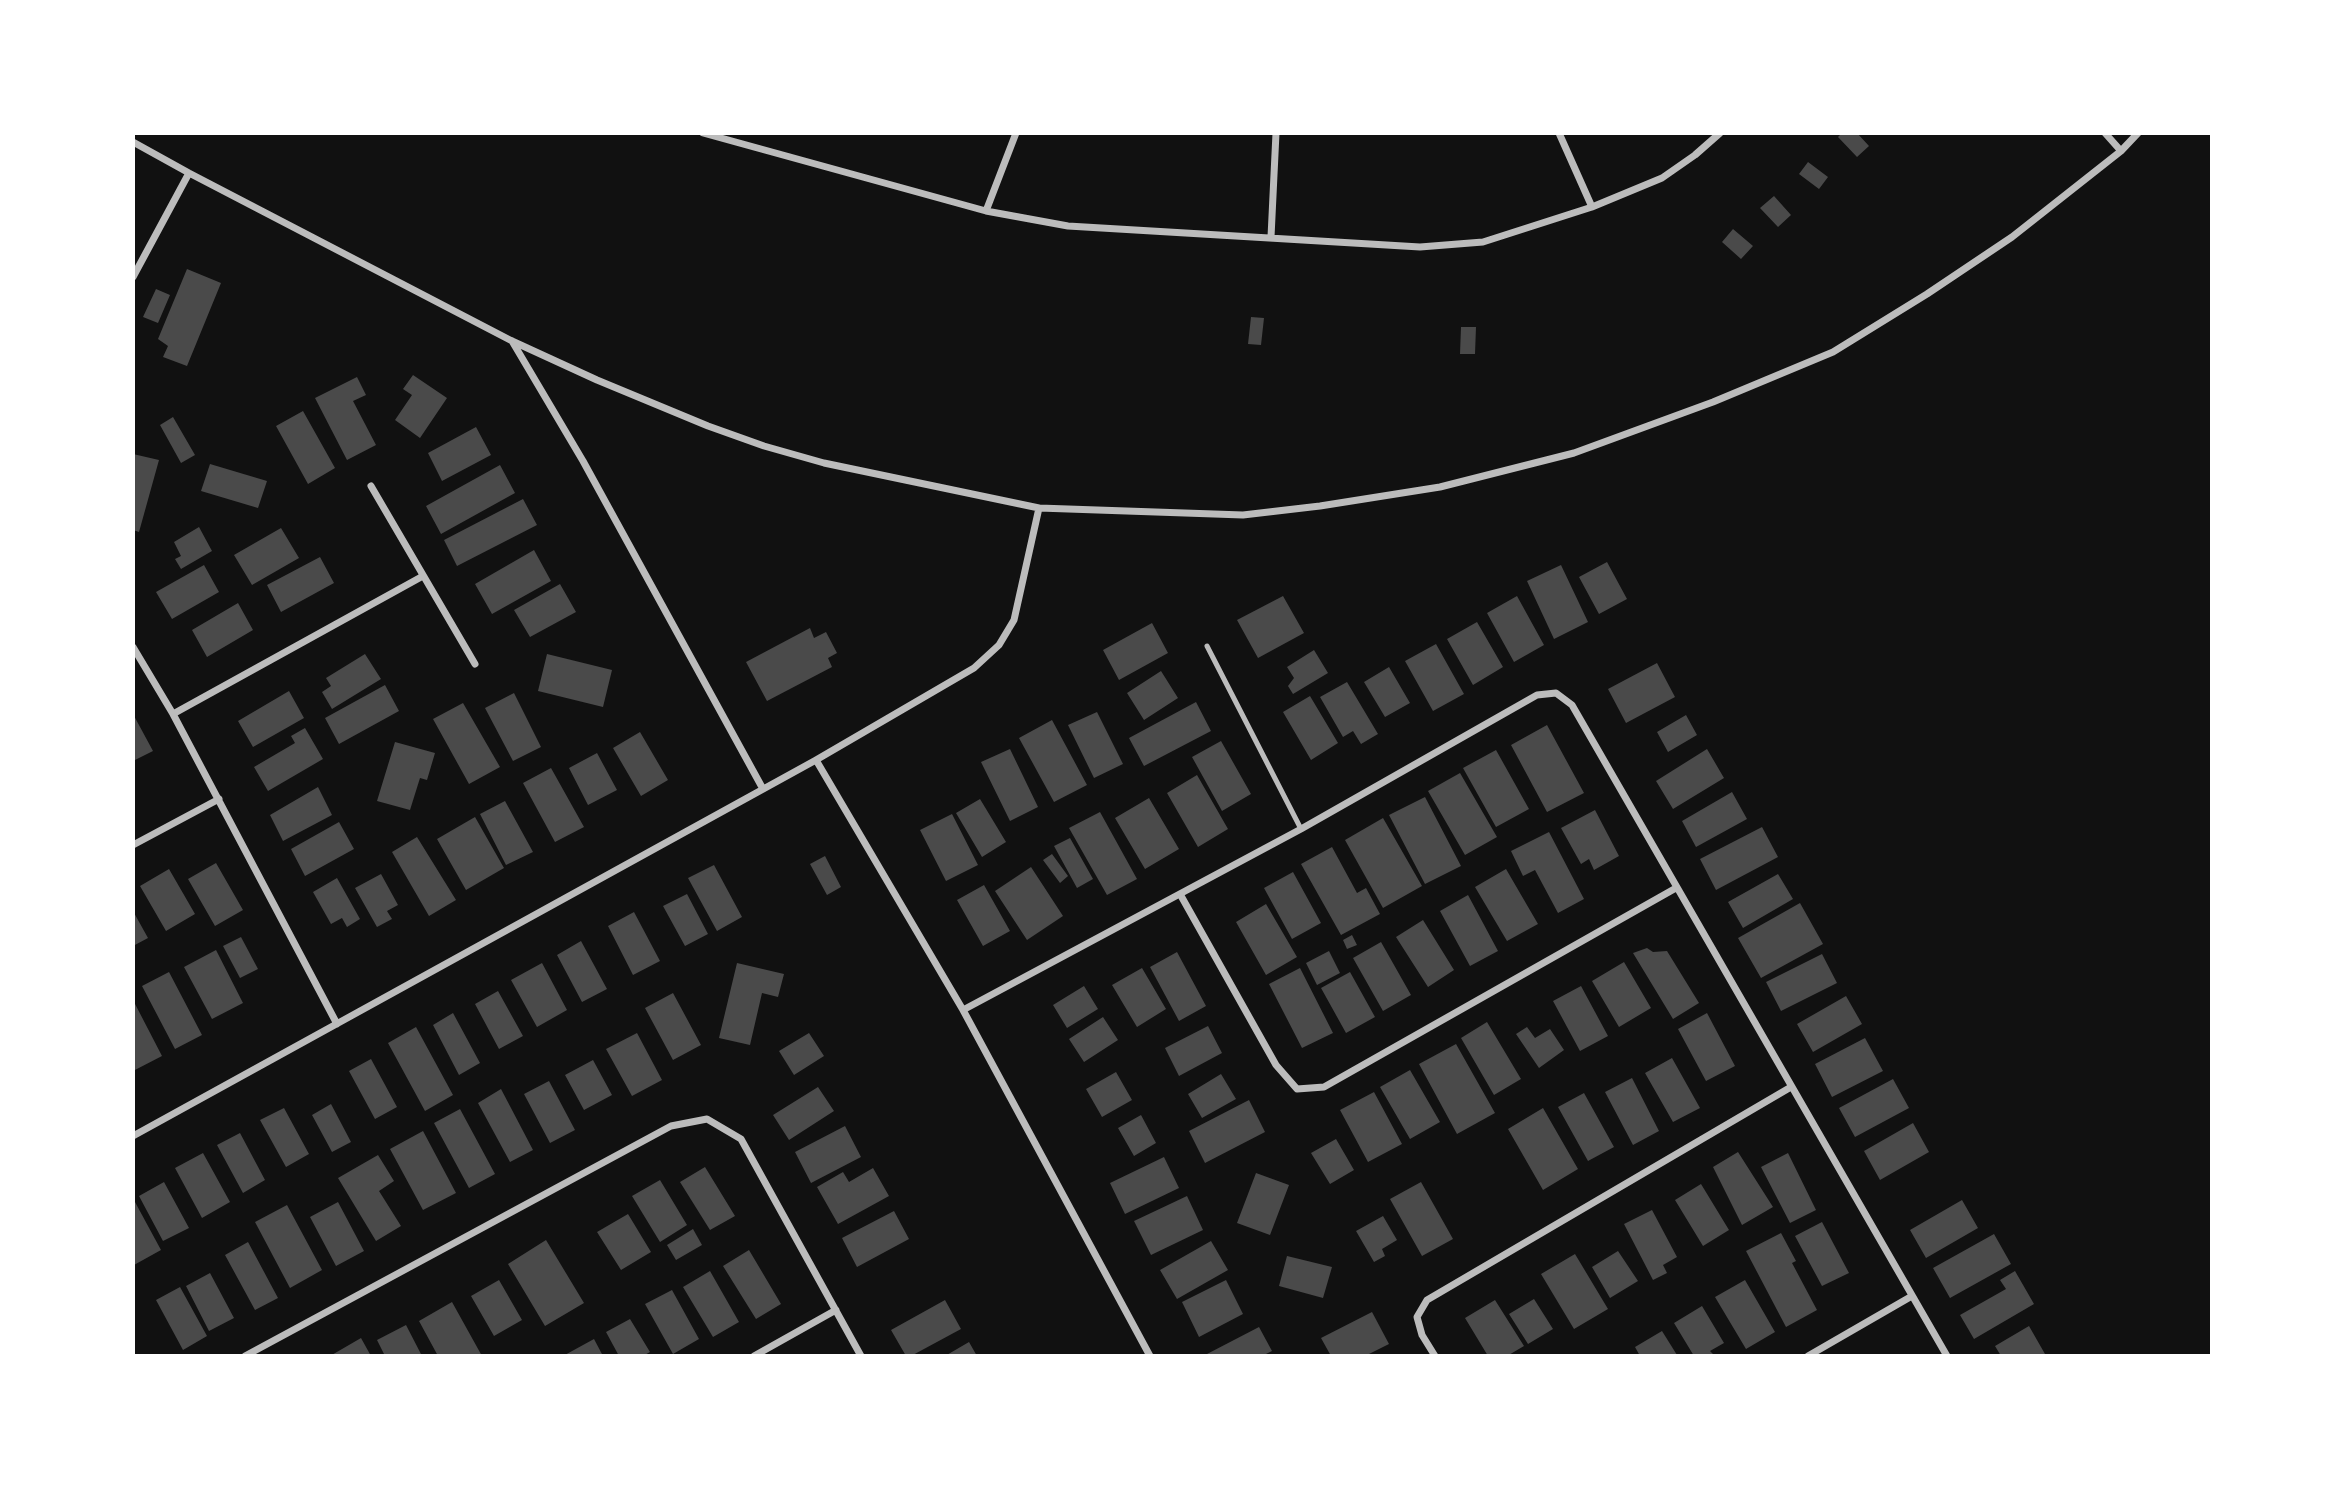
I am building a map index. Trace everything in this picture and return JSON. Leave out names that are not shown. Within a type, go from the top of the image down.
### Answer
[{"type":"street","points":[[703,133],[986,211],[1068,226],[1420,247],[1483,242],[1592,206],[1662,178],[1720,133]]},
{"type":"street","points":[[986,211],[1016,133]]},
{"type":"street","points":[[1271,237],[1276,133]]},
{"type":"street","points":[[1559,133],[1592,206]]},
{"type":"street","points":[[2105,133],[2121,151]]},
{"type":"street","points":[[133,142],[512,341],[597,380],[764,446],[824,463],[1038,508],[1243,515],[1440,487],[1574,453],[1713,402],[1833,352],[1927,295],[2012,237],[2121,151],[2138,133]]},
{"type":"street","points":[[133,277],[189,173]]},
{"type":"street","points":[[512,341],[583,461],[763,789]]},
{"type":"street","points":[[371,486],[475,664]]},
{"type":"street","points":[[133,1136],[816,760],[974,668],[999,645],[1014,620],[1038,508]]},
{"type":"street","points":[[173,714],[423,576]]},
{"type":"street","points":[[133,647],[219,799],[337,1024]]},
{"type":"street","points":[[963,1010],[1301,829],[1537,695],[1556,693],[1572,705],[1947,1356]]},
{"type":"street","points":[[816,760],[963,1010],[1150,1356]]},
{"type":"street","points":[[133,845],[219,799]]},
{"type":"street","points":[[1180,894],[1276,1065],[1297,1089],[1324,1087],[1676,887]]},
{"type":"street","points":[[1435,1356],[1422,1335],[1417,1317],[1427,1300],[1791,1087]]},
{"type":"street","points":[[245,1356],[671,1126],[707,1119],[741,1139],[861,1356]]},
{"type":"street","points":[[1808,1356],[1912,1296]]},
{"type":"street","points":[[754,1356],[836,1310]]},
{"type":"lane","points":[[1207,646],[1301,829]]},
{"type":"building","points":[[1842,133],[1857,133],[1869,146],[1857,157],[1838,137]]},
{"type":"building","points":[[1808,162],[1828,177],[1819,189],[1799,174]]},
{"type":"building","points":[[1774,196],[1791,215],[1778,227],[1760,208]]},
{"type":"building","points":[[1733,229],[1753,246],[1741,259],[1722,242]]},
{"type":"building","points":[[187,269],[221,283],[187,366],[163,357],[168,346],[158,339]]},
{"type":"building","points":[[156,289],[170,295],[158,323],[143,317]]},
{"type":"building","points":[[1251,317],[1264,318],[1261,345],[1248,344]]},
{"type":"building","points":[[1461,327],[1476,327],[1475,354],[1460,354]]},
{"type":"building","points":[[413,375],[447,398],[420,438],[395,420],[412,395],[403,389]]},
{"type":"building","points":[[357,377],[366,395],[353,401],[376,445],[347,460],[315,398]]},
{"type":"building","points":[[303,411],[335,468],[308,484],[276,426]]},
{"type":"building","points":[[173,417],[195,455],[181,463],[160,425]]},
{"type":"building","points":[[476,427],[491,455],[442,481],[428,453]]},
{"type":"building","points":[[133,454],[159,460],[139,532],[133,530]]},
{"type":"building","points":[[210,464],[267,481],[258,508],[201,491]]},
{"type":"building","points":[[500,465],[515,493],[441,534],[426,506]]},
{"type":"building","points":[[523,499],[537,525],[457,566],[444,540]]},
{"type":"building","points":[[199,527],[212,551],[181,569],[175,559],[181,556],[174,542]]},
{"type":"building","points":[[281,528],[299,558],[252,585],[234,555]]},
{"type":"building","points":[[534,550],[551,581],[492,614],[475,584]]},
{"type":"building","points":[[320,557],[334,583],[281,612],[267,585]]},
{"type":"building","points":[[1607,562],[1627,599],[1599,614],[1579,577]]},
{"type":"building","points":[[204,565],[219,592],[172,619],[156,592]]},
{"type":"building","points":[[1561,565],[1588,622],[1554,639],[1527,581]]},
{"type":"building","points":[[560,584],[576,612],[530,637],[514,610]]},
{"type":"building","points":[[1283,596],[1304,633],[1258,658],[1237,620]]},
{"type":"building","points":[[1517,596],[1544,645],[1514,662],[1487,613]]},
{"type":"building","points":[[238,603],[253,630],[207,657],[192,630]]},
{"type":"building","points":[[1477,622],[1503,667],[1473,685],[1447,639]]},
{"type":"building","points":[[1152,623],[1168,653],[1119,680],[1103,650]]},
{"type":"building","points":[[810,628],[814,638],[826,632],[837,653],[828,658],[832,667],[767,701],[746,662]]},
{"type":"building","points":[[1436,644],[1464,694],[1433,711],[1405,661]]},
{"type":"building","points":[[1314,650],[1328,673],[1293,694],[1288,686],[1294,678],[1287,667]]},
{"type":"building","points":[[365,654],[381,679],[332,709],[322,692],[331,686],[326,678]]},
{"type":"building","points":[[547,654],[612,670],[603,707],[538,691]]},
{"type":"building","points":[[1657,663],[1675,697],[1626,723],[1608,689]]},
{"type":"building","points":[[1389,667],[1410,703],[1385,717],[1364,682]]},
{"type":"building","points":[[1161,671],[1178,698],[1144,720],[1127,693]]},
{"type":"building","points":[[1347,682],[1378,734],[1361,744],[1353,731],[1343,737],[1320,697]]},
{"type":"building","points":[[385,685],[399,711],[339,744],[325,718]]},
{"type":"building","points":[[289,691],[304,718],[253,747],[238,721]]},
{"type":"building","points":[[514,693],[541,747],[513,761],[485,708]]},
{"type":"building","points":[[1310,696],[1338,743],[1311,760],[1283,712]]},
{"type":"building","points":[[1196,702],[1211,731],[1144,766],[1129,738]]},
{"type":"building","points":[[463,703],[500,767],[469,784],[433,719]]},
{"type":"building","points":[[1097,712],[1123,764],[1094,778],[1068,725]]},
{"type":"building","points":[[133,714],[153,751],[133,761]]},
{"type":"building","points":[[1686,715],[1697,735],[1668,752],[1657,732]]},
{"type":"building","points":[[1052,720],[1087,785],[1054,802],[1019,738]]},
{"type":"building","points":[[1547,725],[1584,793],[1547,812],[1511,745]]},
{"type":"building","points":[[305,728],[323,759],[268,791],[254,767],[295,743],[291,736]]},
{"type":"building","points":[[640,732],[668,780],[641,796],[613,748]]},
{"type":"building","points":[[1221,741],[1251,794],[1222,811],[1192,757]]},
{"type":"building","points":[[395,742],[435,753],[427,780],[420,778],[410,810],[377,801]]},
{"type":"building","points":[[1010,749],[1038,807],[1010,821],[981,762]]},
{"type":"building","points":[[1707,749],[1724,778],[1673,809],[1656,781]]},
{"type":"building","points":[[1496,750],[1529,809],[1496,827],[1463,768]]},
{"type":"building","points":[[597,753],[617,790],[588,805],[569,768]]},
{"type":"building","points":[[551,768],[584,827],[555,842],[523,783]]},
{"type":"building","points":[[1460,773],[1497,837],[1465,855],[1428,791]]},
{"type":"building","points":[[1197,775],[1228,829],[1198,847],[1167,793]]},
{"type":"building","points":[[318,787],[332,815],[283,841],[270,815]]},
{"type":"building","points":[[1732,792],[1747,819],[1696,847],[1682,821]]},
{"type":"building","points":[[1425,797],[1461,866],[1425,884],[1389,815]]},
{"type":"building","points":[[1149,798],[1179,849],[1145,869],[1115,818]]},
{"type":"building","points":[[980,799],[1006,842],[982,857],[956,813]]},
{"type":"building","points":[[505,801],[533,852],[506,865],[480,814]]},
{"type":"building","points":[[1595,810],[1619,856],[1594,870],[1589,859],[1581,864],[1561,828]]},
{"type":"building","points":[[1100,812],[1137,879],[1107,895],[1069,828]]},
{"type":"building","points":[[952,814],[978,865],[946,881],[920,830]]},
{"type":"building","points":[[475,817],[504,868],[466,890],[437,839]]},
{"type":"building","points":[[1383,818],[1422,886],[1383,908],[1345,840]]},
{"type":"building","points":[[339,822],[354,849],[305,876],[291,849]]},
{"type":"building","points":[[1762,827],[1778,857],[1716,890],[1700,859]]},
{"type":"building","points":[[1549,832],[1584,899],[1558,913],[1535,870],[1523,876],[1511,851]]},
{"type":"building","points":[[417,837],[456,900],[429,916],[392,852]]},
{"type":"building","points":[[1070,838],[1093,879],[1077,888],[1054,846]]},
{"type":"building","points":[[1332,847],[1357,893],[1366,888],[1380,914],[1341,935],[1301,864]]},
{"type":"building","points":[[1052,854],[1068,876],[1060,883],[1043,860]]},
{"type":"building","points":[[825,856],[841,887],[827,895],[810,864]]},
{"type":"building","points":[[216,863],[243,910],[215,926],[188,879]]},
{"type":"building","points":[[714,865],[742,917],[717,931],[688,878]]},
{"type":"building","points":[[1031,867],[1063,916],[1027,940],[995,891]]},
{"type":"building","points":[[169,869],[195,914],[166,931],[140,886]]},
{"type":"building","points":[[1506,869],[1538,924],[1507,941],[1475,887]]},
{"type":"building","points":[[1293,872],[1321,923],[1292,939],[1264,888]]},
{"type":"building","points":[[381,874],[398,905],[387,911],[392,919],[377,927],[355,888]]},
{"type":"building","points":[[1778,874],[1793,899],[1743,928],[1728,902]]},
{"type":"building","points":[[337,878],[360,919],[347,927],[342,918],[331,924],[313,892]]},
{"type":"building","points":[[984,885],[1010,931],[983,946],[957,900]]},
{"type":"building","points":[[687,894],[708,934],[685,946],[663,906]]},
{"type":"building","points":[[1468,895],[1498,951],[1470,966],[1440,911]]},
{"type":"building","points":[[1800,903],[1823,944],[1761,978],[1738,938]]},
{"type":"building","points":[[1266,904],[1297,957],[1266,975],[1236,922]]},
{"type":"building","points":[[133,911],[148,938],[133,946]]},
{"type":"building","points":[[634,912],[660,961],[633,975],[608,926]]},
{"type":"building","points":[[1423,920],[1454,970],[1428,987],[1396,937]]},
{"type":"building","points":[[1352,935],[1357,945],[1347,949],[1343,940]]},
{"type":"building","points":[[241,937],[258,969],[240,978],[223,946]]},
{"type":"building","points":[[581,941],[607,989],[582,1002],[557,955]]},
{"type":"building","points":[[1381,942],[1411,995],[1383,1011],[1353,958]]},
{"type":"building","points":[[1647,948],[1653,952],[1667,951],[1699,1003],[1673,1019],[1633,953]]},
{"type":"building","points":[[216,950],[243,1003],[212,1019],[184,967]]},
{"type":"building","points":[[1329,951],[1340,973],[1317,985],[1306,963]]},
{"type":"building","points":[[1177,952],[1206,1006],[1179,1021],[1150,967]]},
{"type":"building","points":[[1822,954],[1837,983],[1781,1011],[1766,982]]},
{"type":"building","points":[[1624,962],[1651,1008],[1619,1027],[1592,981]]},
{"type":"building","points":[[542,963],[567,1010],[537,1027],[511,980]]},
{"type":"building","points":[[737,963],[784,974],[778,997],[762,993],[750,1045],[719,1038]]},
{"type":"building","points":[[1142,968],[1166,1009],[1137,1027],[1112,985]]},
{"type":"building","points":[[1300,968],[1333,1033],[1302,1048],[1269,984]]},
{"type":"building","points":[[169,972],[202,1035],[175,1049],[142,986]]},
{"type":"building","points":[[1350,972],[1375,1017],[1346,1033],[1321,988]]},
{"type":"building","points":[[1084,986],[1098,1009],[1067,1028],[1053,1005]]},
{"type":"building","points":[[1581,986],[1608,1036],[1580,1051],[1553,1001]]},
{"type":"building","points":[[498,991],[523,1036],[499,1049],[475,1004]]},
{"type":"building","points":[[673,993],[701,1045],[673,1060],[645,1008]]},
{"type":"building","points":[[1846,996],[1862,1024],[1813,1052],[1797,1024]]},
{"type":"building","points":[[133,1000],[162,1056],[133,1071]]},
{"type":"building","points":[[453,1013],[480,1063],[459,1075],[433,1025]]},
{"type":"building","points":[[1707,1013],[1735,1066],[1706,1081],[1678,1029]]},
{"type":"building","points":[[1103,1017],[1118,1040],[1084,1062],[1069,1039]]},
{"type":"building","points":[[1487,1022],[1521,1079],[1494,1095],[1461,1038]]},
{"type":"building","points":[[1208,1026],[1222,1053],[1179,1076],[1165,1048]]},
{"type":"building","points":[[416,1027],[453,1095],[425,1111],[388,1043]]},
{"type":"building","points":[[1527,1027],[1535,1038],[1550,1029],[1564,1050],[1539,1068],[1516,1034]]},
{"type":"building","points":[[637,1033],[662,1080],[632,1096],[606,1049]]},
{"type":"building","points":[[809,1033],[824,1056],[794,1075],[779,1051]]},
{"type":"building","points":[[1865,1038],[1883,1071],[1832,1097],[1815,1064]]},
{"type":"building","points":[[1456,1044],[1495,1113],[1457,1134],[1419,1064]]},
{"type":"building","points":[[1672,1058],[1700,1108],[1673,1122],[1645,1073]]},
{"type":"building","points":[[371,1059],[397,1107],[375,1119],[349,1071]]},
{"type":"building","points":[[593,1060],[612,1095],[584,1110],[565,1075]]},
{"type":"building","points":[[1410,1070],[1440,1122],[1410,1139],[1380,1087]]},
{"type":"building","points":[[1116,1072],[1132,1100],[1102,1117],[1086,1089]]},
{"type":"building","points":[[1221,1074],[1236,1099],[1202,1118],[1188,1094]]},
{"type":"building","points":[[1632,1078],[1659,1131],[1633,1145],[1605,1092]]},
{"type":"building","points":[[1893,1079],[1909,1108],[1855,1137],[1839,1108]]},
{"type":"building","points":[[549,1081],[575,1130],[550,1143],[524,1094]]},
{"type":"building","points":[[818,1087],[834,1111],[789,1140],[773,1115]]},
{"type":"building","points":[[501,1089],[533,1150],[510,1162],[478,1103]]},
{"type":"building","points":[[1374,1092],[1402,1144],[1368,1162],[1340,1110]]},
{"type":"building","points":[[1584,1093],[1614,1147],[1588,1161],[1558,1107]]},
{"type":"building","points":[[1249,1100],[1265,1132],[1205,1163],[1189,1131]]},
{"type":"building","points":[[331,1104],[351,1142],[332,1152],[312,1115]]},
{"type":"building","points":[[284,1108],[309,1154],[286,1167],[260,1120]]},
{"type":"building","points":[[1543,1108],[1578,1169],[1543,1190],[1508,1129]]},
{"type":"building","points":[[460,1109],[495,1174],[469,1188],[434,1123]]},
{"type":"building","points":[[1141,1115],[1156,1143],[1134,1156],[1118,1128]]},
{"type":"building","points":[[1913,1123],[1929,1152],[1880,1180],[1864,1151]]},
{"type":"building","points":[[845,1126],[861,1157],[811,1183],[795,1152]]},
{"type":"building","points":[[423,1131],[456,1193],[423,1210],[390,1149]]},
{"type":"building","points":[[240,1133],[265,1180],[243,1193],[217,1145]]},
{"type":"building","points":[[1336,1139],[1354,1170],[1330,1184],[1311,1153]]},
{"type":"building","points":[[1738,1152],[1773,1207],[1742,1225],[1713,1167]]},
{"type":"building","points":[[203,1153],[230,1202],[202,1218],[175,1168]]},
{"type":"building","points":[[1788,1153],[1816,1210],[1790,1223],[1761,1167]]},
{"type":"building","points":[[378,1155],[394,1181],[379,1191],[401,1226],[376,1241],[338,1178]]},
{"type":"building","points":[[1164,1157],[1179,1188],[1125,1214],[1110,1183]]},
{"type":"building","points":[[705,1167],[735,1216],[710,1230],[680,1182]]},
{"type":"building","points":[[873,1168],[889,1196],[838,1224],[817,1187],[843,1172],[849,1182]]},
{"type":"building","points":[[1256,1173],[1289,1185],[1270,1235],[1237,1223]]},
{"type":"building","points":[[660,1180],[687,1225],[660,1242],[632,1196]]},
{"type":"building","points":[[164,1182],[189,1228],[163,1241],[139,1196]]},
{"type":"building","points":[[1421,1182],[1453,1239],[1422,1256],[1390,1199]]},
{"type":"building","points":[[1701,1184],[1729,1230],[1703,1246],[1675,1200]]},
{"type":"building","points":[[1187,1196],[1203,1230],[1151,1255],[1134,1221]]},
{"type":"building","points":[[1962,1200],[1978,1228],[1926,1258],[1910,1230]]},
{"type":"building","points":[[135,1202],[161,1250],[134,1265],[133,1203]]},
{"type":"building","points":[[338,1202],[364,1251],[336,1266],[310,1217]]},
{"type":"building","points":[[287,1205],[322,1270],[290,1288],[255,1222]]},
{"type":"building","points":[[1652,1210],[1677,1257],[1663,1265],[1667,1273],[1653,1280],[1624,1224]]},
{"type":"building","points":[[894,1211],[909,1239],[857,1267],[842,1238]]},
{"type":"building","points":[[628,1214],[651,1252],[621,1270],[597,1232]]},
{"type":"building","points":[[1383,1216],[1397,1240],[1382,1249],[1385,1256],[1374,1262],[1356,1231]]},
{"type":"building","points":[[1822,1222],[1849,1273],[1822,1286],[1795,1236]]},
{"type":"building","points":[[693,1229],[702,1245],[676,1260],[667,1245]]},
{"type":"building","points":[[1781,1233],[1796,1261],[1792,1263],[1817,1310],[1786,1327],[1746,1251]]},
{"type":"building","points":[[1994,1234],[2011,1264],[1950,1298],[1933,1268]]},
{"type":"building","points":[[546,1240],[584,1303],[545,1326],[508,1264]]},
{"type":"building","points":[[1211,1241],[1228,1270],[1177,1299],[1160,1270]]},
{"type":"building","points":[[248,1242],[278,1298],[255,1310],[225,1255]]},
{"type":"building","points":[[749,1250],[781,1304],[756,1319],[723,1266]]},
{"type":"building","points":[[1618,1251],[1638,1281],[1610,1298],[1592,1267]]},
{"type":"building","points":[[1575,1254],[1608,1309],[1574,1329],[1541,1274]]},
{"type":"building","points":[[1287,1256],[1332,1267],[1323,1298],[1279,1286]]},
{"type":"building","points":[[710,1271],[739,1322],[713,1337],[683,1287]]},
{"type":"building","points":[[2015,1271],[2034,1304],[1974,1339],[1960,1315],[2006,1289],[2000,1280]]},
{"type":"building","points":[[210,1273],[234,1318],[209,1331],[186,1286]]},
{"type":"building","points":[[499,1280],[522,1320],[494,1336],[471,1296]]},
{"type":"building","points":[[1226,1280],[1243,1314],[1199,1337],[1182,1302]]},
{"type":"building","points":[[1745,1280],[1775,1332],[1746,1349],[1715,1297]]},
{"type":"building","points":[[180,1287],[207,1336],[183,1350],[156,1300]]},
{"type":"building","points":[[672,1290],[699,1339],[673,1354],[645,1304]]},
{"type":"building","points":[[1534,1299],[1553,1329],[1528,1344],[1509,1314]]},
{"type":"building","points":[[945,1300],[961,1329],[911,1356],[906,1356],[891,1330]]},
{"type":"building","points":[[1495,1300],[1524,1346],[1507,1356],[1488,1356],[1465,1318]]},
{"type":"building","points":[[452,1302],[482,1356],[438,1356],[419,1321]]},
{"type":"building","points":[[1702,1306],[1724,1343],[1710,1351],[1715,1356],[1694,1356],[1674,1323]]},
{"type":"building","points":[[1372,1312],[1389,1344],[1365,1356],[1331,1356],[1321,1338]]},
{"type":"building","points":[[630,1319],[650,1352],[643,1356],[619,1356],[606,1332]]},
{"type":"building","points":[[406,1325],[422,1356],[385,1356],[377,1340]]},
{"type":"building","points":[[2029,1326],[2045,1354],[2001,1356],[1995,1346]]},
{"type":"building","points":[[1259,1327],[1272,1351],[1262,1356],[1207,1354]]},
{"type":"building","points":[[1662,1331],[1677,1355],[1640,1356],[1635,1347]]},
{"type":"building","points":[[361,1338],[371,1356],[330,1356]]},
{"type":"building","points":[[594,1339],[603,1356],[563,1356]]},
{"type":"building","points":[[969,1342],[977,1356],[945,1356]]}]
